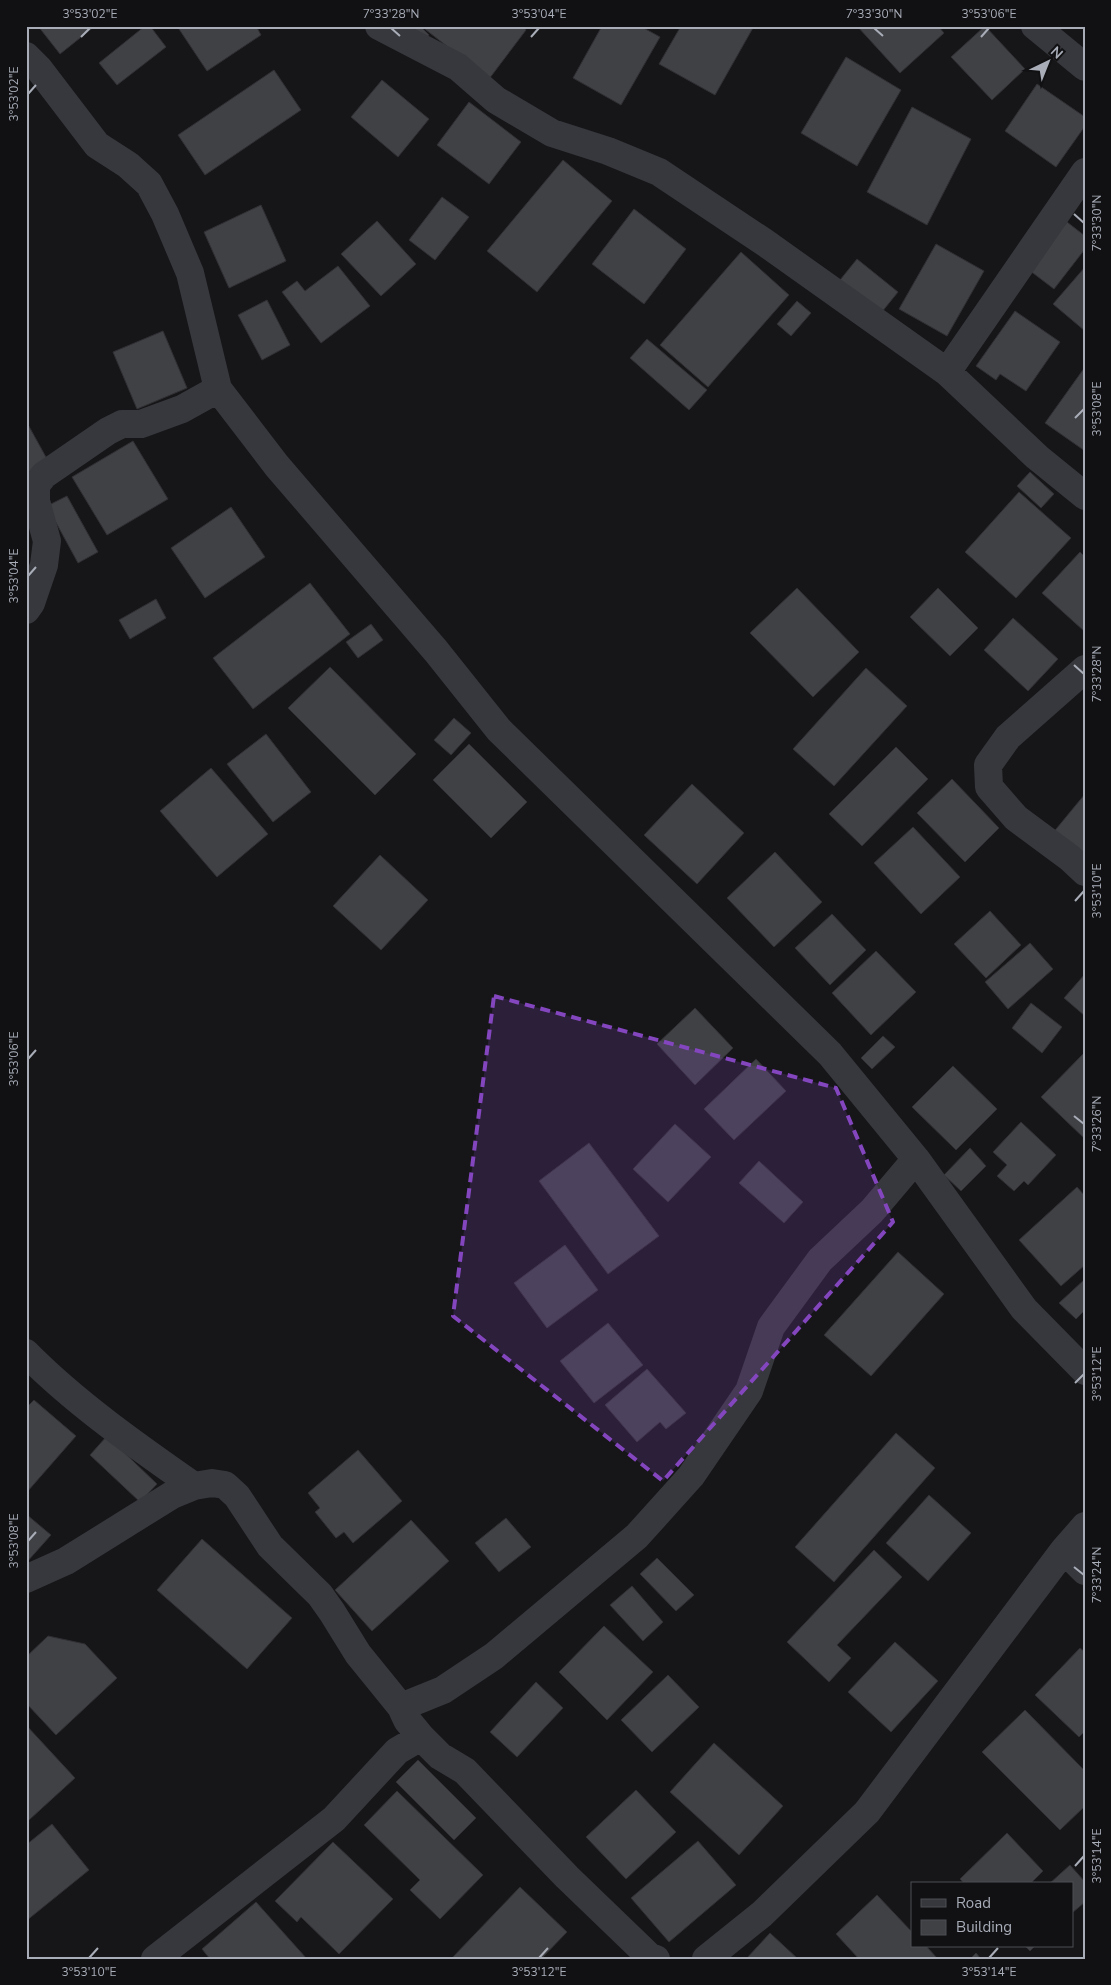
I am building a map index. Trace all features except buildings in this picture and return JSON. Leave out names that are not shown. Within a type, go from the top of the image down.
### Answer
[{"type":"street","points":[[379,26],[458,67],[496,100],[552,133],[608,151],[659,172],[764,242],[947,372],[1037,457],[1085,496]]},
{"type":"street","points":[[1034,26],[1085,67]]},
{"type":"street","points":[[26,56],[39,69],[97,145],[128,165],[150,184],[165,214],[190,274],[218,390],[277,466],[436,651],[498,730],[830,1054],[916,1158],[1024,1309],[1085,1371]]},
{"type":"street","points":[[947,372],[1085,172]]},
{"type":"street","points":[[26,610],[31,603],[44,565],[47,541],[36,500],[36,485],[44,475],[108,431],[122,424],[141,424],[182,409],[218,390]]},
{"type":"street","points":[[1085,669],[1008,737],[988,765],[989,787],[1016,818],[1070,858],[1085,872]]},
{"type":"street","points":[[401,1707],[443,1690],[494,1656],[637,1536],[691,1476],[749,1391],[771,1327],[820,1260],[872,1211],[916,1158]]},
{"type":"street","points":[[26,1353],[48,1375],[149,1454],[194,1486]]},
{"type":"street","points":[[26,1579],[66,1561],[172,1495],[194,1486],[212,1482],[225,1485],[237,1496],[270,1546],[320,1595],[358,1654],[401,1707],[421,1737],[440,1756],[465,1771],[567,1877],[649,1956],[656,1959]]},
{"type":"street","points":[[706,1959],[762,1914],[867,1812],[1064,1550],[1085,1526]]},
{"type":"street","points":[[1064,1550],[1085,1571]]},
{"type":"street","points":[[155,1959],[334,1819],[397,1751],[421,1737]]},
{"type":"highlighted area","points":[[494,996],[836,1088],[893,1222],[663,1481],[453,1316]]}]
